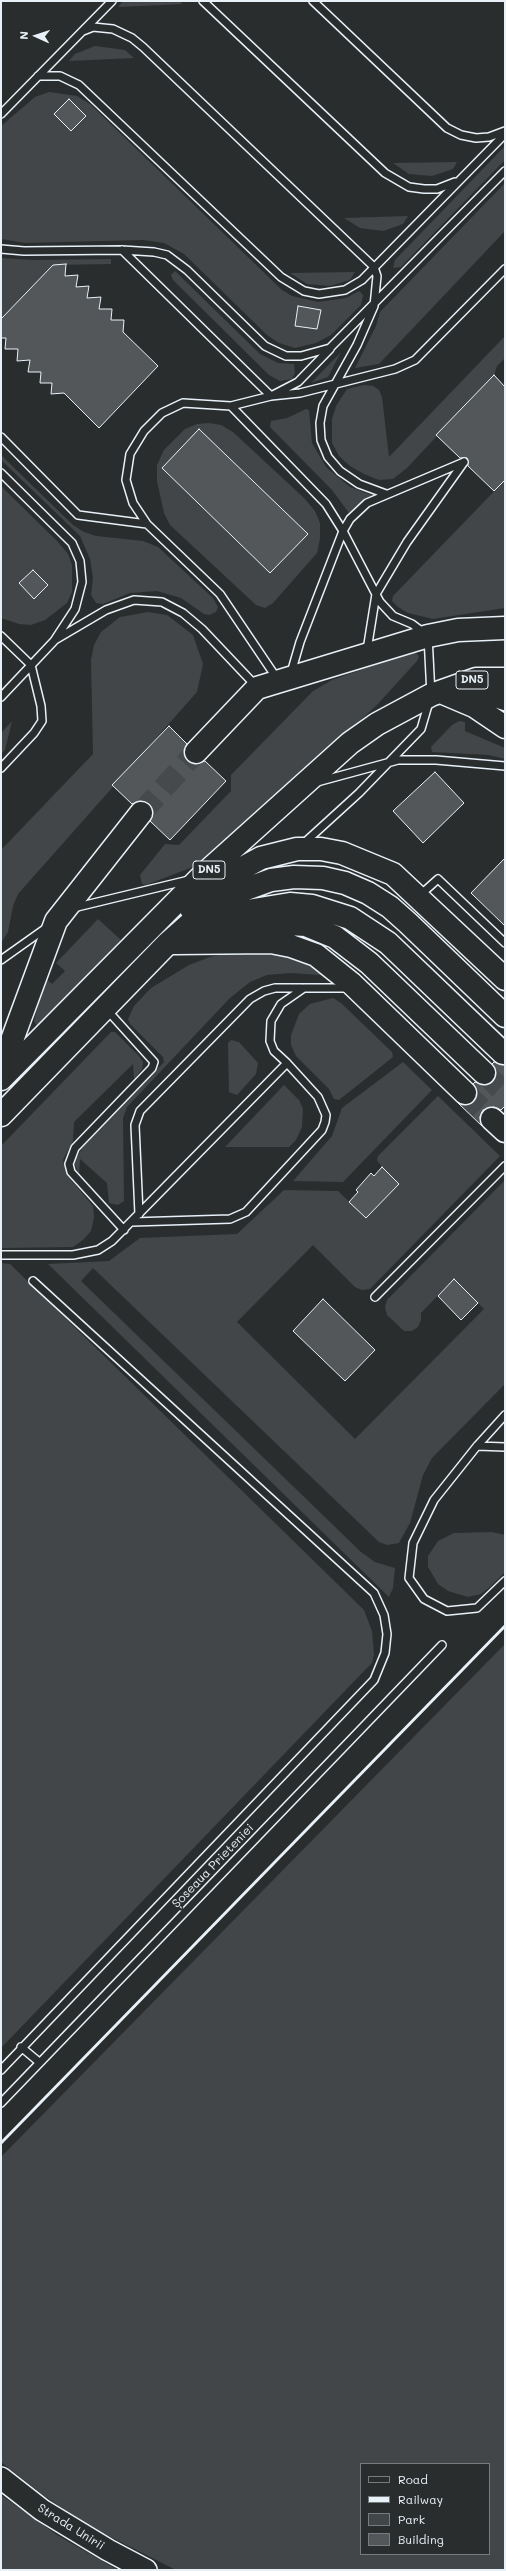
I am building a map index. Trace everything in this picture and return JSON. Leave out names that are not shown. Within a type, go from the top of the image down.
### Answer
[{"type":"highway","points":[[196,752],[257,688],[428,636],[458,630],[505,628]]},
{"type":"highway","name":"DN5","points":[[1,1079],[201,877],[350,743],[377,724],[436,694],[476,679],[505,679]]},
{"type":"highway","name":"DN5","points":[[436,694],[463,689],[480,691],[505,699]]},
{"type":"highway","name":"DN5","points":[[436,694],[474,706],[505,727]]},
{"type":"highway","points":[[1,1070],[61,916],[141,813]]},
{"type":"highway","name":"DN5","points":[[168,943],[197,902],[228,876],[261,858],[297,849],[321,849],[342,853],[376,865],[393,874],[505,979]]},
{"type":"highway","name":"DN5","points":[[1,1115],[104,1007],[168,943],[203,912],[245,888],[271,880],[294,877],[323,878],[345,883],[368,893],[390,907],[505,1016]]},
{"type":"highway","name":"DN5","points":[[168,943],[228,916],[268,906],[290,904],[332,911],[350,918],[388,943],[503,1053]]},
{"type":"highway","points":[[168,943],[240,927],[269,924],[306,925],[335,937],[356,951],[484,1073]]},
{"type":"highway","points":[[168,943],[250,941],[291,946],[316,955],[356,988],[465,1093]]},
{"type":"main road","name":"Strada Unirii","points":[[1,2478],[42,2510],[108,2550],[146,2570]]},
{"type":"lane","points":[[1,114],[112,1]]},
{"type":"lane","points":[[203,1],[385,173],[409,187],[424,189],[437,189],[460,179]]},
{"type":"lane","points":[[313,1],[447,128],[461,135],[476,138],[489,137],[505,133]]},
{"type":"lane","points":[[83,31],[93,27],[113,29],[132,38],[374,267],[377,276],[374,306],[357,345],[323,406],[320,423],[321,440],[328,456],[340,471],[359,484],[386,494]]},
{"type":"lane","points":[[38,76],[60,76],[79,85],[291,285],[304,291],[332,293],[355,284],[374,267],[505,133]]},
{"type":"lane","points":[[271,396],[298,382],[505,171]]},
{"type":"lane","points":[[1,249],[24,252],[122,250],[154,252],[178,262],[256,338],[274,353],[286,356],[302,356],[330,348]]},
{"type":"lane","points":[[122,250],[271,396]]},
{"type":"lane","points":[[366,655],[376,594],[407,542],[464,462],[366,503],[350,519],[343,531],[284,679],[220,594],[147,524],[133,503],[126,480],[130,454],[144,431],[162,413],[183,402],[230,406],[271,396],[300,393],[336,382],[395,369],[415,360],[505,269]]},
{"type":"lane","points":[[230,406],[326,504],[343,531],[376,594],[392,616],[412,624],[428,636],[436,694],[421,729],[359,793],[297,849]]},
{"type":"lane","points":[[1,437],[78,514],[147,524]]},
{"type":"lane","points":[[1,473],[72,543],[80,561],[82,582],[80,595],[75,609],[54,641],[1,697]]},
{"type":"lane","points":[[54,641],[106,610],[134,600],[162,602],[183,613],[202,629],[257,688]]},
{"type":"lane","points":[[1,636],[31,665],[41,706],[42,721],[34,733],[1,768]]},
{"type":"lane","points":[[301,786],[398,760],[436,760],[505,766]]},
{"type":"lane","points":[[1,960],[61,916],[201,877]]},
{"type":"lane","points":[[419,897],[438,879],[505,943]]},
{"type":"lane","points":[[139,1214],[135,1125],[140,1111],[250,999],[264,991],[275,988],[356,988]]},
{"type":"lane","points":[[132,1222],[230,1219],[246,1212],[322,1130],[326,1115],[318,1097],[274,1051],[270,1041],[271,1022],[281,1004],[304,988]]},
{"type":"lane","points":[[104,1007],[154,1062],[152,1068],[75,1148],[69,1164],[71,1172],[124,1230]]},
{"type":"lane","points":[[1,1255],[73,1255],[98,1250],[124,1230],[287,1063]]},
{"type":"lane","points":[[375,1297],[505,1166]]},
{"type":"lane","points":[[1,2070],[21,2047],[374,1680],[385,1653],[387,1634],[384,1615],[374,1593],[33,1281]]},
{"type":"lane","points":[[505,1415],[477,1446],[434,1500],[413,1543],[410,1578],[424,1598],[447,1611],[476,1608],[505,1581]]},
{"type":"lane","points":[[477,1446],[505,1446]]},
{"type":"lane","name":"Șoseaua Prieteniei","points":[[1,2104],[39,2062],[442,1645]]},
{"type":"lane","points":[[21,2047],[39,2062]]},
{"type":"green space","points":[[123,1],[179,1],[183,4],[118,7]]},
{"type":"green space","points":[[95,46],[125,50],[134,58],[69,61],[75,54]]},
{"type":"green space","points":[[49,92],[77,96],[90,104],[282,290],[292,296],[318,302],[346,298],[359,291],[363,295],[361,305],[331,335],[316,343],[295,348],[279,343],[267,335],[184,254],[164,243],[143,240],[25,243],[1,239],[1,126],[35,97]]},
{"type":"green space","points":[[505,146],[505,160],[401,267],[393,268],[395,260]]},
{"type":"green space","points":[[457,162],[453,169],[432,176],[409,174],[393,163]]},
{"type":"green space","points":[[505,183],[505,231],[379,364],[355,368],[376,326],[380,312]]},
{"type":"green space","points":[[408,216],[403,224],[383,231],[360,228],[344,218]]},
{"type":"green space","points":[[1,258],[33,260],[111,259],[111,264],[53,265],[1,319]]},
{"type":"green space","points":[[175,271],[260,354],[278,363],[294,364],[295,373],[292,379],[280,381],[269,375],[173,280],[171,275]]},
{"type":"green space","points":[[355,272],[350,280],[330,286],[307,284],[290,273]]},
{"type":"green space","points":[[505,336],[505,358],[497,366],[494,375],[407,468],[393,479],[379,480],[364,474],[350,466],[339,456],[332,443],[332,419],[336,406],[347,389],[364,385],[373,386],[379,390],[382,397],[389,457]]},
{"type":"green space","points":[[341,352],[328,377],[311,383]]},
{"type":"green space","points":[[306,409],[309,410],[312,443],[326,467],[350,487],[374,496],[356,506],[349,513],[332,490],[270,427],[271,421],[287,418]]},
{"type":"green space","points":[[209,423],[221,425],[233,432],[304,498],[315,511],[320,523],[320,539],[317,553],[273,603],[265,608],[256,605],[170,525],[164,513],[157,481],[157,465],[164,450],[185,429],[197,424]]},
{"type":"green space","points":[[1,455],[73,525],[84,532],[96,536],[143,541],[158,547],[213,598],[218,607],[216,612],[209,615],[204,614],[181,598],[157,591],[130,593],[103,604],[96,603],[91,595],[93,578],[90,559],[80,536],[1,460]]},
{"type":"green space","points":[[505,480],[505,608],[433,619],[408,613],[398,607],[392,601],[393,596]]},
{"type":"green space","points":[[1,486],[58,542],[68,554],[72,565],[72,592],[67,603],[45,620],[31,625],[19,624],[1,618]]},
{"type":"green space","points":[[148,612],[167,615],[193,635],[203,664],[197,692],[18,894],[13,906],[8,932],[1,943],[1,850],[93,754],[91,660],[94,645],[101,632],[120,617]]},
{"type":"green space","points":[[414,651],[419,656],[417,661],[377,705],[203,863],[146,885],[142,884],[140,875],[165,844],[179,845],[231,791],[231,775],[313,691],[332,680]]},
{"type":"green space","points":[[12,721],[5,750],[1,754],[1,733]]},
{"type":"green space","points":[[459,721],[465,722],[465,731],[505,748],[505,759],[489,755],[432,752],[431,747],[452,725]]},
{"type":"green space","points":[[98,919],[121,940],[37,1026],[34,1021],[44,977],[52,984],[65,971],[56,963]]},
{"type":"green space","points":[[259,952],[310,961],[333,976],[291,973],[267,975],[250,982],[230,998],[127,1107],[123,1118],[124,1201],[118,1205],[109,1203],[107,1183],[80,1159],[79,1175],[74,1162],[83,1147],[164,1062],[163,1057],[130,1024],[128,1019],[134,1006],[151,988],[189,965],[210,957],[230,953]]},
{"type":"green space","points":[[333,998],[341,1003],[392,1052],[393,1057],[339,1100],[334,1099],[329,1089],[296,1056],[291,1045],[291,1035],[299,1014],[310,1004]]},
{"type":"green space","points":[[111,1032],[115,1032],[139,1056],[143,1062],[142,1069],[134,1079],[133,1064],[74,1122],[73,1141],[63,1160],[66,1174],[93,1206],[94,1218],[91,1231],[83,1240],[73,1247],[1,1248],[1,1146]]},
{"type":"green space","points":[[231,1040],[239,1042],[258,1063],[256,1074],[237,1095],[229,1092],[228,1043]]},
{"type":"green space","points":[[403,1062],[432,1090],[343,1182],[293,1181],[332,1136],[342,1108]]},
{"type":"green space","points":[[284,1085],[299,1100],[303,1109],[302,1127],[296,1140],[289,1147],[225,1147]]},
{"type":"green space","points":[[438,1096],[500,1156],[370,1289],[362,1290],[355,1287],[313,1245],[237,1322],[355,1439],[484,1309],[454,1279],[421,1313],[421,1320],[418,1327],[412,1331],[404,1331],[387,1315],[385,1307],[387,1300],[505,1180],[505,1384],[432,1458],[423,1475],[410,1523],[399,1543],[387,1545],[379,1542],[93,1268],[81,1281],[361,1552],[375,1562],[395,1568],[393,1588],[389,1597],[48,1264],[109,1261],[140,1238],[237,1234],[284,1190],[338,1191],[366,1218],[382,1167],[377,1160],[378,1156]]},
{"type":"green space","points":[[1,1263],[10,1264],[364,1610],[372,1631],[374,1655],[372,1663],[1,2048]]},
{"type":"green space","points":[[492,1532],[505,1535],[505,1572],[490,1587],[481,1594],[468,1597],[448,1591],[438,1584],[428,1567],[428,1556],[438,1541],[454,1533]]},
{"type":"green space","points":[[505,1644],[505,2570],[174,2569],[89,2526],[43,2495],[1,2462],[1,2157]]},
{"type":"green space","points":[[1,2495],[57,2535],[118,2570],[1,2570]]},
{"type":"building","points":[[69,99],[86,116],[71,131],[54,114]]},
{"type":"building","points":[[66,264],[65,276],[78,275],[76,287],[89,286],[87,298],[101,297],[99,309],[112,309],[111,320],[124,320],[123,332],[158,366],[99,428],[64,393],[51,394],[52,383],[40,383],[41,372],[28,372],[30,360],[17,361],[18,349],[5,349],[6,338],[1,338],[1,319],[53,265]]},
{"type":"building","points":[[298,306],[321,310],[317,329],[295,326]]},
{"type":"building","points":[[494,375],[505,387],[505,480],[494,491],[468,466],[467,458],[460,458],[436,435]]},
{"type":"building","points":[[199,429],[308,534],[270,573],[162,468]]},
{"type":"building","points":[[33,570],[48,585],[34,599],[19,583]]},
{"type":"building","points":[[169,726],[187,744],[184,755],[188,761],[193,764],[205,761],[226,781],[170,840],[150,821],[153,814],[149,803],[142,801],[132,804],[112,785]]},
{"type":"building","points":[[435,772],[464,803],[423,843],[393,811]]},
{"type":"building","points":[[505,858],[505,926],[471,893]]},
{"type":"building","points":[[494,1062],[505,1065],[505,1106],[501,1110],[494,1107],[483,1110],[480,1117],[482,1126],[458,1103],[468,1105],[474,1101],[477,1096],[473,1084],[475,1082],[487,1085],[493,1081],[496,1076],[492,1064]]},
{"type":"building","points":[[382,1167],[399,1184],[366,1218],[349,1202],[358,1192],[356,1190],[371,1173],[374,1176]]},
{"type":"building","points":[[454,1279],[478,1303],[461,1320],[438,1296]]},
{"type":"building","points":[[323,1299],[375,1350],[345,1381],[293,1331]]},
{"type":"tunnel","points":[[141,813],[196,752]]},
{"type":"tunnel","points":[[484,1073],[505,1093]]},
{"type":"tunnel","points":[[465,1093],[492,1119]]},
{"type":"railway","points":[[1,2143],[505,1626]]}]
